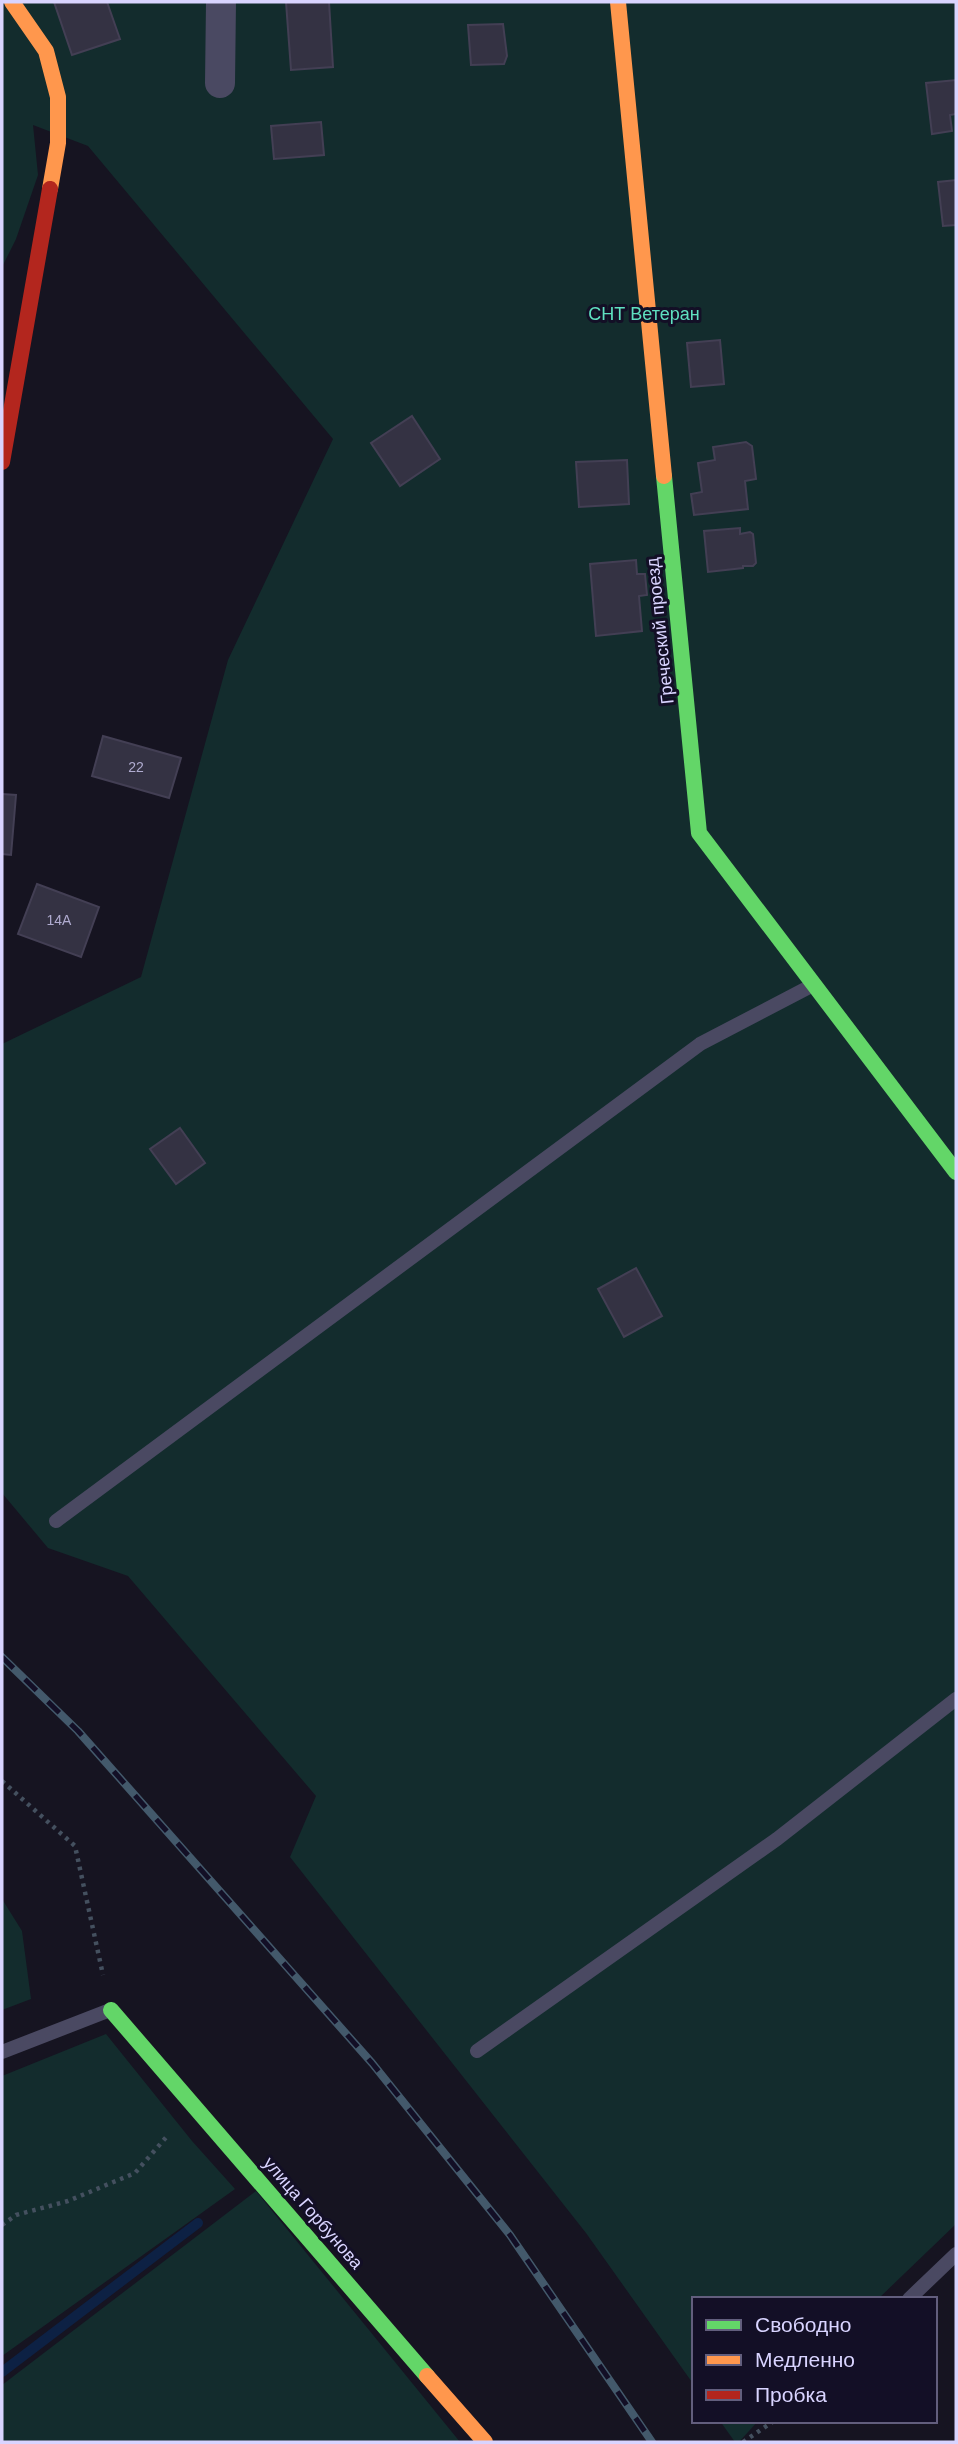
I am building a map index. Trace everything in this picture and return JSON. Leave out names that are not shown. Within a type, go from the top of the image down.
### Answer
[{"type":"street","points":[[2,462],[20,322],[58,143],[58,97],[46,51],[12,2]]},
{"type":"street","points":[[220,83],[221,2]]},
{"type":"street","name":"Греческий проезд","points":[[618,2],[699,833],[956,1172]]},
{"type":"street","name":"улица Горбунова","points":[[111,2010],[485,2442]]},
{"type":"lane","points":[[57,1521],[699,1044],[814,984]]},
{"type":"lane","points":[[477,2051],[777,1839],[956,1699]]},
{"type":"lane","points":[[2,2052],[111,2010]]},
{"type":"lane","points":[[911,2297],[956,2254]]},
{"type":"path","points":[[2,1781],[75,1846],[111,2010]]},
{"type":"path","points":[[2,2225],[16,2214],[68,2201],[135,2173],[195,2105]]},
{"type":"path","points":[[743,2442],[771,2423]]},
{"type":"green space","name":"СНТ Ветеран","points":[[2,2],[956,2],[956,2224],[880,2297],[692,2297],[692,2382],[586,2233],[290,1857],[316,1796],[128,1576],[48,1548],[2,1493],[2,1044],[141,977],[228,660],[333,439],[88,146],[33,125],[38,175],[16,239],[2,267]]},
{"type":"green space","points":[[2,1899],[22,1931],[31,1999],[2,2010]]},
{"type":"green space","points":[[106,2034],[192,2141],[235,2189],[2,2356],[2,2076]]},
{"type":"green space","points":[[256,2191],[460,2442],[2,2442],[2,2385]]},
{"type":"green space","points":[[721,2423],[756,2423],[739,2442],[735,2442]]},
{"type":"building","points":[[54,2],[107,2],[120,39],[72,55]]},
{"type":"building","points":[[286,2],[329,2],[333,67],[291,70]]},
{"type":"building","points":[[503,24],[507,56],[504,64],[471,65],[468,25]]},
{"type":"building","points":[[956,80],[956,114],[950,115],[952,131],[932,134],[926,83]]},
{"type":"building","points":[[321,122],[324,155],[274,159],[271,126]]},
{"type":"building","points":[[956,180],[956,225],[943,226],[938,182]]},
{"type":"building","points":[[720,340],[724,384],[691,387],[687,343]]},
{"type":"building","points":[[412,416],[440,459],[400,486],[371,443]]},
{"type":"building","points":[[746,442],[752,446],[756,479],[745,481],[748,509],[694,515],[691,494],[702,492],[698,463],[715,460],[713,447]]},
{"type":"building","points":[[627,460],[629,504],[579,507],[576,462]]},
{"type":"building","points":[[740,528],[740,534],[753,534],[756,563],[743,568],[708,572],[704,531]]},
{"type":"building","points":[[636,560],[637,574],[645,574],[647,595],[639,596],[642,631],[596,636],[590,564]]},
{"type":"building","points":[[103,736],[181,758],[169,798],[92,776]]},
{"type":"building","points":[[2,794],[16,795],[11,855],[2,854]]},
{"type":"building","points":[[37,884],[99,907],[81,957],[18,934]]},
{"type":"building","points":[[180,1128],[205,1163],[176,1184],[150,1149]]},
{"type":"building","points":[[636,1268],[662,1316],[624,1337],[598,1289]]},
{"type":"waterway","points":[[2,2372],[198,2223]]},
{"type":"railway","points":[[2,1657],[78,1731],[372,2063],[510,2235],[652,2442]]},
{"type":"traffic: fast","points":[[664,476],[699,833],[956,1172]]},
{"type":"traffic: fast","points":[[111,2010],[427,2376]]},
{"type":"traffic: slow","points":[[12,2],[46,51],[58,97],[58,143],[50,189]]},
{"type":"traffic: slow","points":[[618,2],[664,476]]},
{"type":"traffic: slow","points":[[427,2376],[485,2442]]},
{"type":"traffic: jam","points":[[2,462],[50,189]]}]
